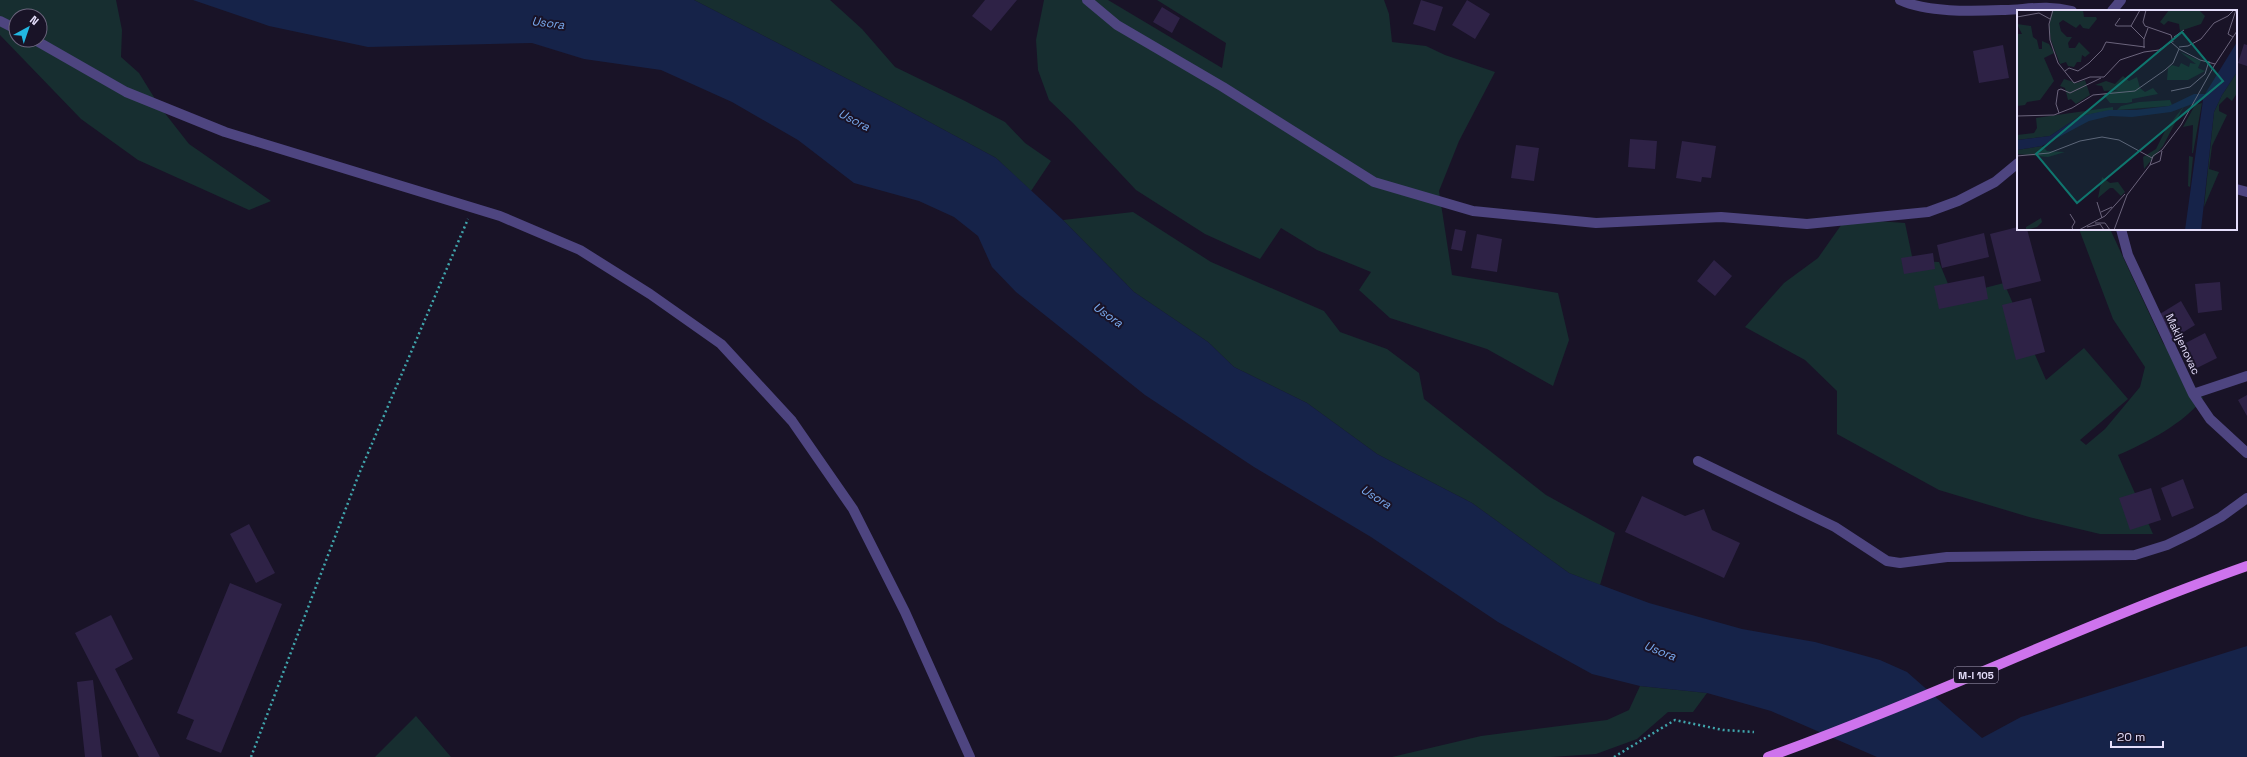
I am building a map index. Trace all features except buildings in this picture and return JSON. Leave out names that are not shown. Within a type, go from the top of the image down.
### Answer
[{"type":"main road","name":"M-I 105","points":[[1768,757],[1853,726],[2183,589],[2247,566]]},
{"type":"street","points":[[1087,0],[1118,25],[1223,87],[1374,182],[1473,211],[1596,223],[1721,217],[1807,224],[1928,212],[1958,201],[1995,182],[2017,164]]},
{"type":"street","points":[[1900,0],[1947,10],[2005,10],[2053,6],[2068,10]]},
{"type":"street","points":[[2113,10],[2121,0]]},
{"type":"street","points":[[48,47],[126,92],[225,132],[500,216],[580,250],[650,294],[720,344],[792,421],[853,509],[905,612],[970,757]]},
{"type":"street","points":[[2237,190],[2247,192]]},
{"type":"street","name":"Makljenovac","points":[[2121,230],[2128,255],[2193,394],[2210,419],[2247,453]]},
{"type":"street","points":[[2193,394],[2247,376]]},
{"type":"street","points":[[1698,461],[1834,527],[1887,560],[1900,563],[1948,557],[2135,554],[2167,545],[2194,532],[2221,517],[2247,498]]},
{"type":"path","points":[[251,757],[359,474],[472,207]]},
{"type":"path","points":[[1614,757],[1675,720],[1723,730],[1754,732]]},
{"type":"green space","points":[[0,0],[116,0],[122,30],[121,57],[139,73],[160,107],[189,144],[271,201],[249,210],[138,160],[81,119],[13,48],[48,48],[48,8],[8,8],[8,43],[0,35]]},
{"type":"green space","points":[[694,0],[830,0],[862,29],[895,67],[1005,122],[1025,143],[1051,161],[1031,191],[996,158],[898,105]]},
{"type":"green space","points":[[1044,0],[1108,0],[1222,68],[1226,43],[1157,0],[1384,0],[1389,14],[1392,42],[1426,46],[1445,55],[1495,72],[1459,141],[1439,191],[1452,275],[1558,293],[1569,340],[1553,386],[1487,349],[1390,318],[1359,290],[1371,272],[1317,250],[1281,228],[1260,259],[1205,234],[1136,190],[1073,123],[1049,100],[1038,70],[1036,40]]},
{"type":"green space","points":[[1133,212],[1211,262],[1324,311],[1340,332],[1387,349],[1419,373],[1424,399],[1546,495],[1615,533],[1600,585],[1569,573],[1472,503],[1377,454],[1307,403],[1234,367],[1208,342],[1134,292],[1063,220]]},
{"type":"green space","points":[[1862,220],[1905,223],[1913,261],[1939,262],[1953,296],[2004,283],[2046,380],[2084,348],[2128,399],[2080,440],[2086,445],[2105,429],[2140,387],[2145,367],[2113,319],[2079,230],[2110,230],[2163,343],[2203,398],[2176,424],[2141,445],[2118,455],[2153,534],[2100,534],[2029,517],[1939,490],[1837,434],[1837,391],[1805,360],[1745,327],[1784,283],[1818,258],[1844,221]]},
{"type":"green space","points":[[1640,686],[1707,693],[1693,712],[1668,712],[1637,739],[1596,754],[1551,757],[1392,757],[1481,736],[1607,720],[1629,710]]},
{"type":"green space","points":[[416,716],[451,757],[375,757]]},
{"type":"water","name":"Usora","points":[[193,0],[694,0],[898,105],[996,158],[1063,220],[1134,292],[1208,342],[1234,367],[1307,403],[1377,454],[1472,503],[1569,573],[1649,603],[1742,629],[1815,642],[1880,660],[1907,672],[1982,738],[2021,717],[2247,646],[2247,757],[1877,757],[1771,711],[1707,693],[1640,686],[1592,674],[1498,622],[1371,537],[1254,467],[1145,395],[1016,292],[992,267],[978,236],[954,217],[919,201],[854,183],[798,140],[732,102],[661,70],[584,59],[532,43],[368,47],[269,26]]}]
